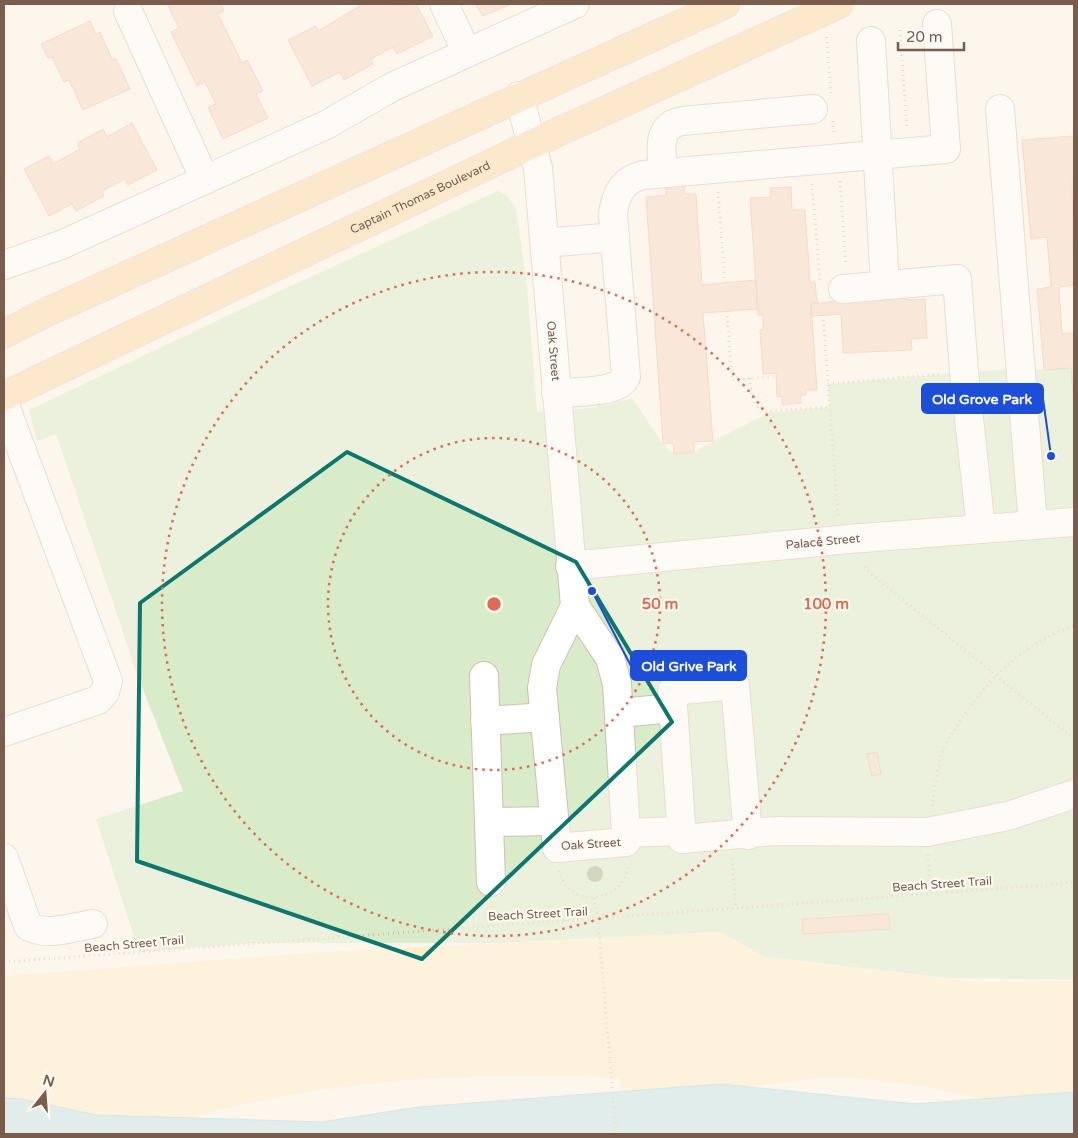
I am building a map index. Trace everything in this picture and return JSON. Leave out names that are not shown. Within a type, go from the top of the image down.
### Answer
[{"type":"main road","points":[[4,334],[47,312],[725,4]]},
{"type":"main road","name":"Captain Thomas Boulevard","points":[[4,396],[532,144],[839,4]]},
{"type":"street","points":[[444,4],[467,53]]},
{"type":"street","points":[[4,265],[61,245],[326,125],[392,87],[575,4]]},
{"type":"street","points":[[128,10],[205,180]]},
{"type":"street","points":[[556,393],[613,388],[622,384],[626,377],[614,208],[620,188],[635,177],[663,173],[946,149],[937,24]]},
{"type":"street","points":[[871,41],[885,285]]},
{"type":"street","name":"Oak Street","points":[[519,96],[538,168],[570,566],[575,606],[610,658],[617,684],[626,833],[626,842],[557,848],[542,688],[546,665],[575,606]]},
{"type":"street","points":[[663,173],[662,137],[671,124],[682,121],[813,109]]},
{"type":"street","points":[[1000,109],[1033,525]]},
{"type":"street","points":[[545,243],[615,237]]},
{"type":"street","points":[[835,280],[885,285],[957,278],[964,372],[981,529]]},
{"type":"street","points":[[4,403],[13,456],[108,681],[105,692],[98,700],[4,732]]},
{"type":"street","name":"Palace Street","points":[[570,566],[849,538],[1074,522]]},
{"type":"street","points":[[484,676],[491,882]]},
{"type":"street","points":[[739,835],[735,686],[672,691],[682,839],[739,835],[774,831],[927,832],[1008,816],[1074,794]]},
{"type":"street","points":[[619,713],[673,708]]},
{"type":"street","points":[[485,721],[545,717]]},
{"type":"street","points":[[489,822],[554,821]]},
{"type":"street","points":[[626,833],[681,831]]},
{"type":"street","points":[[4,858],[28,926],[36,931],[48,931],[93,924]]},
{"type":"path","points":[[900,30],[908,138]]},
{"type":"path","points":[[835,280],[840,178]]},
{"type":"path","points":[[812,180],[820,276]]},
{"type":"path","points":[[718,190],[725,283]]},
{"type":"path","points":[[820,276],[835,280]]},
{"type":"path","points":[[820,276],[835,280]]},
{"type":"path","points":[[727,311],[732,380],[776,376]]},
{"type":"path","points":[[823,315],[839,524]]},
{"type":"path","points":[[828,384],[945,374]]},
{"type":"path","points":[[750,378],[752,400],[759,409],[764,411],[830,406]]},
{"type":"path","points":[[865,567],[1074,739]]},
{"type":"path","points":[[930,894],[927,832],[943,749],[977,696],[994,675],[1023,652],[1044,639],[1074,626]]},
{"type":"path","points":[[736,908],[739,835]]},
{"type":"path","points":[[558,869],[568,888],[579,895],[594,898],[608,895],[620,886],[628,873],[630,861]]},
{"type":"path","name":"Beach Street Trail","points":[[4,962],[1074,884]]},
{"type":"path","points":[[594,898],[598,919],[616,1134]]},
{"type":"highlighted area","points":[[347,452],[576,562],[672,722],[422,959],[137,861],[140,603]]},
{"type":"green space","points":[[498,191],[507,195],[516,209],[527,286],[537,412],[590,408],[632,398],[663,444],[674,454],[694,452],[771,412],[830,407],[828,384],[1021,368],[1044,370],[1071,368],[1074,406],[1074,980],[949,978],[765,957],[720,932],[500,943],[253,943],[139,952],[96,819],[183,791],[137,674],[56,434],[37,441],[29,410],[267,297]]},
{"type":"sand","points":[[720,932],[765,957],[978,982],[1074,981],[1074,1117],[1007,1105],[923,1086],[847,1077],[818,1078],[706,1092],[625,1108],[619,1078],[498,1076],[437,1078],[376,1083],[256,1102],[198,1116],[140,1134],[124,1134],[4,1108],[4,976],[323,952]]},
{"type":"water","points":[[721,1084],[915,1104],[1074,1092],[1074,1134],[4,1134],[4,1098],[22,1099],[96,1115],[321,1122],[419,1107]]},
{"type":"building","points":[[167,4],[220,4],[224,11],[218,14],[242,63],[247,60],[263,91],[256,94],[268,118],[223,139],[208,107],[216,104],[205,82],[197,86],[171,32],[179,28]]},
{"type":"building","points":[[363,4],[390,4],[391,6],[416,4],[433,36],[397,54],[393,47],[371,59],[373,64],[344,80],[340,72],[312,86],[288,40],[316,26],[318,31]]},
{"type":"building","points":[[475,4],[512,4],[483,16]]},
{"type":"building","points":[[90,21],[96,34],[100,32],[112,59],[116,59],[130,89],[83,110],[69,80],[64,82],[52,57],[48,58],[41,44]]},
{"type":"building","points":[[132,123],[157,170],[128,185],[125,179],[102,191],[104,196],[76,211],[72,204],[49,216],[24,169],[49,156],[53,164],[80,149],[77,143],[103,129],[107,137]]},
{"type":"building","points":[[1074,136],[1074,181],[1072,181],[1074,285],[1059,287],[1062,334],[1074,333],[1074,406],[1071,368],[1044,370],[1037,289],[1051,287],[1047,237],[1031,239],[1022,140]]},
{"type":"building","points":[[684,185],[685,194],[696,194],[702,285],[756,280],[758,309],[703,313],[713,441],[694,442],[694,452],[674,454],[673,443],[663,444],[646,197],[666,195],[666,186]]},
{"type":"building","points":[[791,187],[792,210],[805,210],[810,282],[815,282],[817,303],[811,304],[817,390],[806,390],[806,395],[801,395],[801,403],[782,405],[782,396],[777,397],[776,373],[763,374],[760,330],[763,329],[763,315],[758,315],[750,198],[771,197],[770,188]]},
{"type":"building","points":[[907,294],[907,300],[925,299],[927,338],[911,339],[912,350],[843,353],[841,314],[811,316],[811,304]]},
{"type":"building","points":[[877,752],[881,774],[872,776],[867,754]]},
{"type":"building","points":[[889,914],[890,929],[803,934],[802,919]]},
{"type":"place","name":"Old Grove Park","points":[[1051,456]]},
{"type":"place","name":"Old Grive Park","points":[[592,591]]}]
